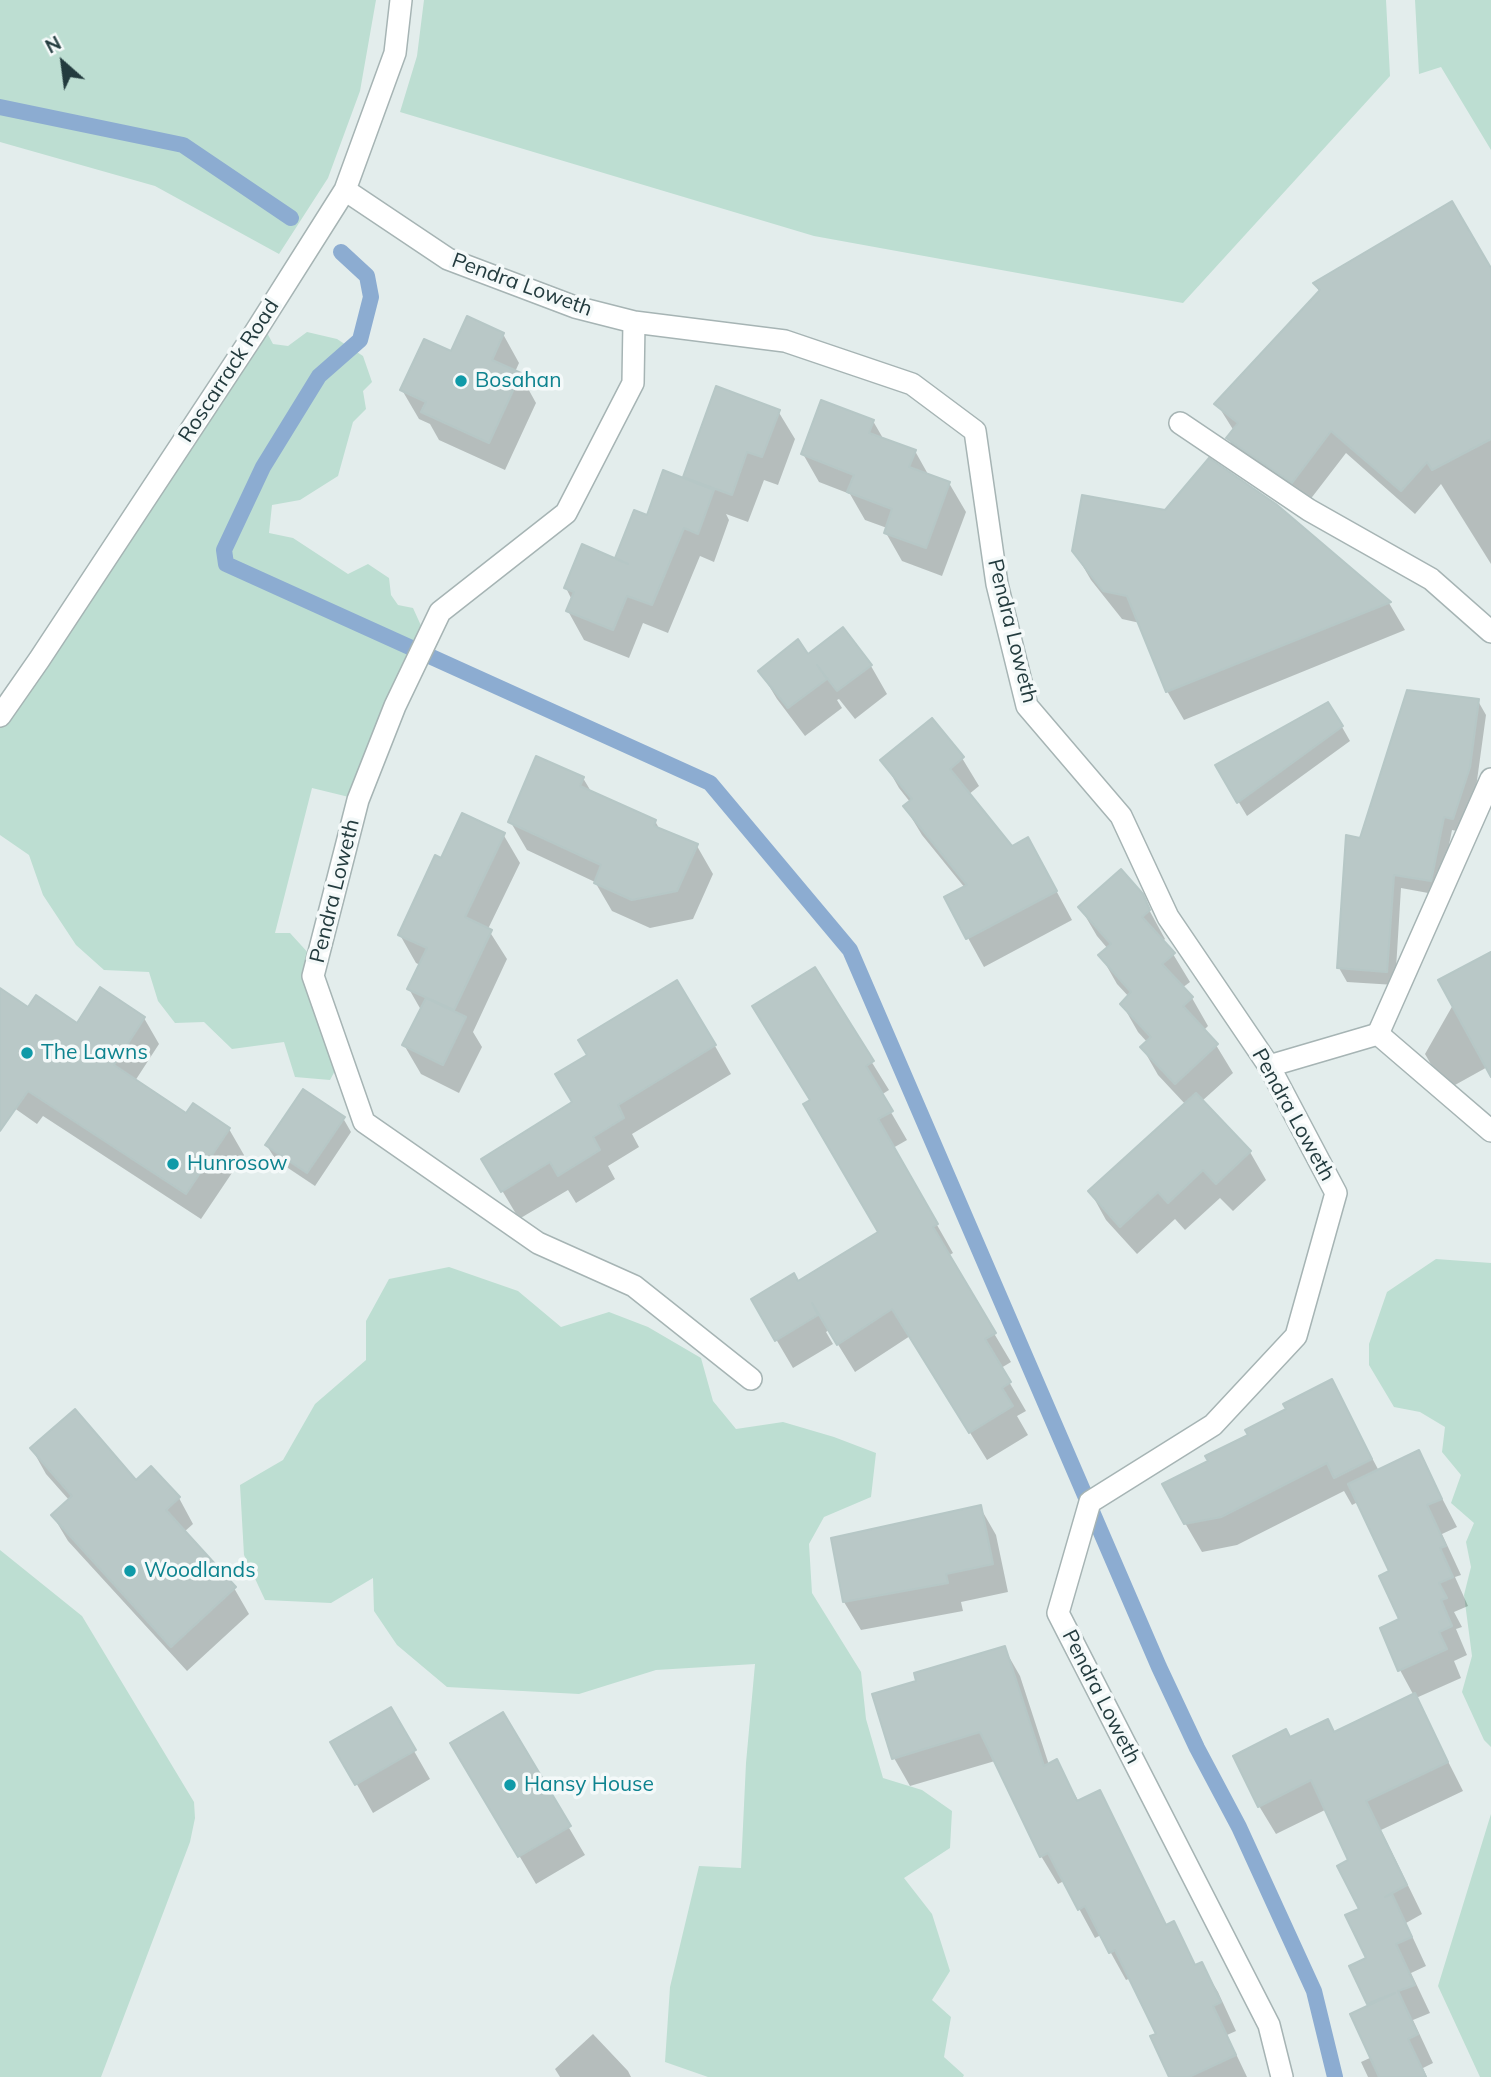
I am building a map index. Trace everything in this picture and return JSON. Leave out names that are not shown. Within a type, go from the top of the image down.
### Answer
[{"type":"street","name":"Roscarrack Road","points":[[0,716],[254,334],[345,190],[395,53],[401,0]]},
{"type":"street","name":"Pendra Loweth","points":[[345,190],[448,259],[575,307],[634,322],[785,341],[912,384],[975,431],[997,584],[1027,706],[1121,816],[1168,917],[1269,1066],[1336,1193],[1296,1336],[1213,1425],[1090,1502],[1058,1613],[1269,2025],[1282,2077]]},
{"type":"street","name":"Pendra Loweth","points":[[634,322],[633,383],[566,513],[440,612],[408,675],[358,800],[313,976],[364,1122],[538,1243],[634,1286],[751,1379]]},
{"type":"street","points":[[1180,423],[1309,510],[1431,579],[1491,632]]},
{"type":"street","points":[[1269,1066],[1378,1034],[1491,779]]},
{"type":"street","points":[[1378,1034],[1491,1131]]},
{"type":"green space","points":[[0,0],[376,0],[360,91],[328,178],[279,254],[155,186],[0,142]]},
{"type":"green space","points":[[424,0],[1386,0],[1390,76],[1183,303],[814,236],[400,112],[417,56]]},
{"type":"green space","points":[[1415,0],[1491,0],[1491,150],[1441,67],[1419,74]]},
{"type":"green space","points":[[265,329],[273,344],[288,346],[307,332],[337,339],[363,356],[372,382],[363,391],[366,409],[353,422],[338,476],[300,500],[272,505],[269,533],[293,538],[348,574],[368,564],[389,578],[391,595],[398,605],[413,608],[423,630],[353,798],[312,788],[275,933],[290,933],[311,956],[337,1067],[330,1080],[295,1077],[284,1042],[232,1049],[204,1022],[175,1023],[158,1001],[149,972],[104,970],[76,945],[43,895],[29,855],[0,835],[0,728]]},
{"type":"green space","points":[[1436,1259],[1491,1263],[1491,1747],[1484,1740],[1462,1692],[1472,1656],[1464,1595],[1471,1567],[1466,1542],[1474,1523],[1451,1503],[1461,1475],[1442,1452],[1445,1427],[1420,1412],[1394,1407],[1369,1365],[1369,1344],[1387,1292]]},
{"type":"green space","points":[[449,1267],[518,1291],[561,1327],[609,1312],[648,1327],[701,1358],[713,1401],[736,1429],[783,1422],[876,1453],[871,1497],[824,1517],[809,1544],[812,1593],[861,1672],[866,1719],[883,1778],[922,1790],[952,1811],[950,1848],[904,1878],[932,1914],[950,1971],[932,2000],[951,2017],[944,2057],[964,2075],[963,2077],[708,2077],[665,2062],[670,1987],[699,1866],[741,1868],[746,1763],[755,1664],[656,1670],[579,1694],[447,1687],[397,1645],[374,1611],[373,1578],[331,1603],[265,1600],[244,1555],[240,1485],[283,1460],[315,1404],[366,1360],[366,1321],[389,1279]]},
{"type":"green space","points":[[0,1550],[82,1616],[194,1802],[195,1818],[190,1842],[101,2077],[0,2077]]},
{"type":"green space","points":[[1491,1814],[1491,2077],[1480,2077],[1438,1986]]},
{"type":"building","points":[[1452,201],[1491,268],[1491,439],[1432,470],[1427,462],[1401,491],[1331,431],[1292,483],[1226,438],[1238,423],[1214,404],[1320,290],[1313,283]]},
{"type":"building","name":"Bosahan","points":[[467,316],[504,333],[492,360],[521,373],[489,443],[421,412],[426,402],[400,390],[424,339],[451,351]]},
{"type":"building","points":[[716,386],[780,410],[762,457],[747,452],[732,495],[683,477]]},
{"type":"building","points":[[821,400],[874,420],[869,433],[916,450],[909,467],[950,482],[926,548],[884,533],[892,509],[847,492],[854,475],[801,454]]},
{"type":"building","points":[[1209,458],[1276,504],[1391,602],[1166,692],[1127,596],[1103,591],[1072,551],[1082,495],[1165,510]]},
{"type":"building","points":[[663,470],[714,490],[698,534],[684,528],[652,605],[627,596],[613,630],[566,611],[574,592],[564,588],[582,544],[628,564],[615,558],[634,510],[647,515]]},
{"type":"building","points":[[843,627],[872,665],[837,691],[817,665],[827,679],[788,708],[758,671],[798,639],[808,654]]},
{"type":"building","points":[[1407,690],[1479,699],[1470,767],[1453,819],[1444,817],[1431,881],[1394,875],[1387,972],[1337,968],[1346,835],[1360,838]]},
{"type":"building","points":[[1328,702],[1343,726],[1237,803],[1215,765]]},
{"type":"building","points":[[932,718],[964,757],[950,769],[1012,846],[1028,837],[1057,891],[966,939],[944,897],[967,885],[903,806],[912,799],[880,760]]},
{"type":"building","points":[[536,756],[584,777],[580,786],[656,820],[654,826],[698,844],[677,891],[632,900],[594,883],[601,865],[508,822]]},
{"type":"building","points":[[462,813],[505,833],[465,917],[492,930],[454,1010],[407,989],[427,948],[398,935],[435,855],[441,858]]},
{"type":"building","points":[[1121,869],[1143,894],[1150,910],[1142,917],[1175,953],[1162,964],[1193,997],[1183,1006],[1218,1044],[1175,1084],[1140,1047],[1151,1037],[1120,1004],[1131,992],[1098,955],[1111,944],[1078,907]]},
{"type":"building","points":[[1491,952],[1491,1077],[1438,980]]},
{"type":"building","points":[[815,967],[874,1061],[866,1066],[893,1111],[878,1119],[938,1224],[933,1227],[996,1333],[985,1339],[1011,1382],[1002,1388],[1013,1406],[969,1433],[892,1309],[837,1345],[812,1303],[818,1315],[775,1341],[751,1299],[794,1273],[798,1281],[878,1232],[803,1104],[810,1100],[752,1006]]},
{"type":"building","points":[[677,980],[716,1045],[618,1105],[624,1118],[593,1137],[600,1150],[558,1176],[550,1162],[501,1192],[481,1159],[572,1102],[555,1074],[587,1055],[578,1040]]},
{"type":"building","points":[[100,987],[145,1017],[114,1065],[186,1113],[193,1103],[230,1128],[186,1194],[28,1091],[0,1131],[0,988],[28,1007],[36,995],[77,1023]]},
{"type":"building","points":[[426,998],[466,1017],[443,1065],[402,1045]]},
{"type":"building","points":[[303,1089],[345,1117],[307,1173],[265,1145]]},
{"type":"building","points":[[1196,1093],[1251,1151],[1216,1184],[1203,1170],[1168,1203],[1158,1192],[1120,1227],[1088,1191]]},
{"type":"building","points":[[1332,1379],[1372,1459],[1334,1478],[1327,1463],[1221,1517],[1184,1524],[1162,1484],[1208,1461],[1205,1456],[1248,1435],[1245,1430],[1286,1409],[1283,1404]]},
{"type":"building","name":"Woodlands","points":[[75,1409],[136,1480],[151,1466],[180,1497],[166,1510],[236,1587],[171,1647],[51,1515],[72,1496],[30,1448]]},
{"type":"building","points":[[1419,1450],[1442,1499],[1427,1505],[1446,1546],[1440,1548],[1453,1577],[1439,1583],[1447,1598],[1441,1600],[1452,1626],[1439,1632],[1447,1649],[1398,1671],[1380,1628],[1399,1619],[1379,1576],[1389,1571],[1348,1484]]},
{"type":"building","points":[[981,1505],[993,1564],[946,1574],[948,1583],[843,1602],[831,1538]]},
{"type":"building","points":[[1005,1646],[1044,1766],[1057,1759],[1077,1801],[1100,1790],[1166,1925],[1174,1921],[1195,1965],[1202,1962],[1221,2002],[1213,2006],[1236,2055],[1189,2077],[1169,2077],[1150,2036],[1156,2034],[1115,1950],[1109,1953],[1085,1906],[1078,1910],[1048,1853],[1040,1857],[980,1732],[892,1759],[872,1694],[916,1681],[914,1673]]},
{"type":"building","points":[[1415,1693],[1448,1762],[1366,1801],[1407,1885],[1385,1897],[1392,1894],[1412,1937],[1396,1944],[1415,1985],[1398,1991],[1418,2034],[1408,2039],[1426,2077],[1379,2077],[1350,2014],[1395,1993],[1367,2004],[1349,1966],[1366,1958],[1345,1915],[1359,1909],[1337,1866],[1348,1860],[1311,1780],[1258,1807],[1233,1756],[1286,1729],[1290,1737],[1328,1719],[1334,1732]]},
{"type":"building","points":[[391,1707],[416,1750],[355,1785],[330,1742]]},
{"type":"building","name":"Hansy House","points":[[503,1712],[571,1826],[518,1857],[450,1743]]},
{"type":"waterway","points":[[0,107],[183,145],[291,218]]},
{"type":"waterway","points":[[341,252],[367,276],[371,297],[360,340],[319,376],[263,467],[224,550],[226,564],[710,783],[850,950],[1159,1667],[1197,1748],[1239,1827],[1314,1991],[1335,2077]]},
{"type":"place","name":"Bosahan","points":[[461,381]]},
{"type":"place","name":"The Lawns","points":[[27,1053]]},
{"type":"place","name":"Hunrosow","points":[[173,1164]]},
{"type":"place","name":"Woodlands","points":[[130,1571]]},
{"type":"place","name":"Hansy House","points":[[510,1785]]}]
